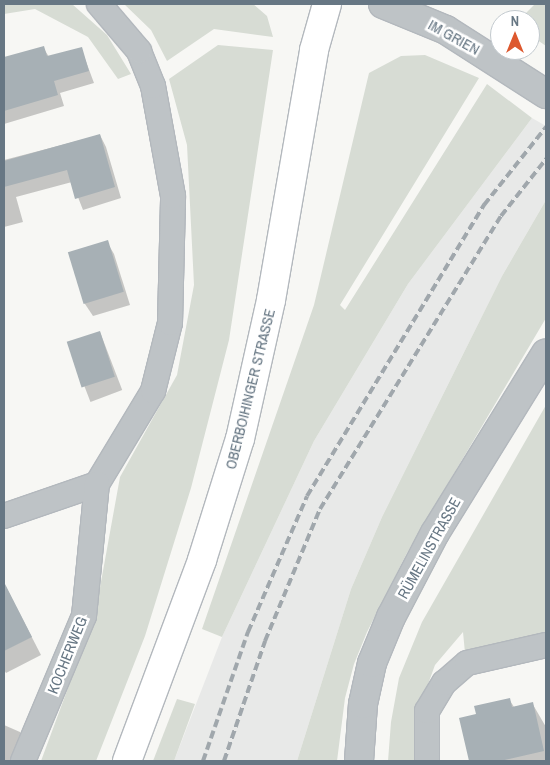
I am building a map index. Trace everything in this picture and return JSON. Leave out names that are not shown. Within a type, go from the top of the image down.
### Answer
[{"type":"main road","name":"OBERBOIHINGER STRASSE","points":[[127,761],[202,560],[240,439],[271,300],[314,50],[327,4]]},
{"type":"street","points":[[4,516],[96,484],[153,391],[170,323],[174,260],[173,196],[153,86],[139,51],[99,4]]},
{"type":"street","name":"IM GRIEN","points":[[383,4],[446,30],[537,88]]},
{"type":"street","name":"RÜMELINSTRASSE","points":[[359,761],[362,704],[372,663],[391,617],[436,533],[546,352]]},
{"type":"street","name":"KOCHERWEG","points":[[23,761],[84,616],[96,484]]},
{"type":"street","points":[[427,761],[427,711],[444,683],[467,663],[546,644]]},
{"type":"shaded area","points":[[4,4],[72,4],[107,35],[131,74],[118,79],[88,37],[35,9],[4,14]]},
{"type":"shaded area","points":[[124,4],[253,4],[267,16],[273,37],[214,29],[167,61],[151,30]]},
{"type":"shaded area","points":[[535,4],[546,4],[546,46],[540,42],[540,10],[529,10]]},
{"type":"shaded area","points":[[218,45],[273,50],[229,340],[191,488],[145,636],[96,761],[41,761],[95,615],[120,477],[177,375],[194,285],[187,145],[169,79]]},
{"type":"shaded area","points":[[425,55],[479,78],[340,305],[345,310],[487,84],[532,118],[408,284],[314,441],[222,637],[202,629],[314,305],[369,73],[401,56]]},
{"type":"shaded area","points":[[532,118],[546,126],[546,200],[502,276],[382,517],[351,589],[297,761],[174,761],[222,637],[314,441],[408,284]]},
{"type":"shaded area","points":[[546,200],[546,318],[407,553],[367,632],[354,664],[345,698],[337,761],[297,761],[351,589],[382,517],[502,276]]},
{"type":"shaded area","points":[[546,405],[546,637],[465,653],[463,632],[435,665],[415,720],[414,761],[388,761],[391,722],[399,678],[422,622]]},
{"type":"shaded area","points":[[177,699],[195,704],[174,761],[153,761]]},
{"type":"building","points":[[44,46],[47,56],[82,47],[89,71],[54,81],[58,95],[4,111],[4,57]]},
{"type":"building","points":[[100,134],[115,187],[75,199],[67,170],[4,187],[4,161]]},
{"type":"building","points":[[108,240],[124,292],[84,304],[68,252]]},
{"type":"building","points":[[100,331],[115,377],[82,387],[67,342]]},
{"type":"building","points":[[4,582],[32,637],[4,651]]},
{"type":"building","points":[[510,698],[512,707],[533,702],[544,751],[500,761],[469,761],[459,718],[476,714],[474,706]]},
{"type":"railway","points":[[203,761],[248,632],[307,496],[484,205],[546,127]]},
{"type":"railway","points":[[224,761],[265,641],[320,509],[501,216],[546,159]]}]
